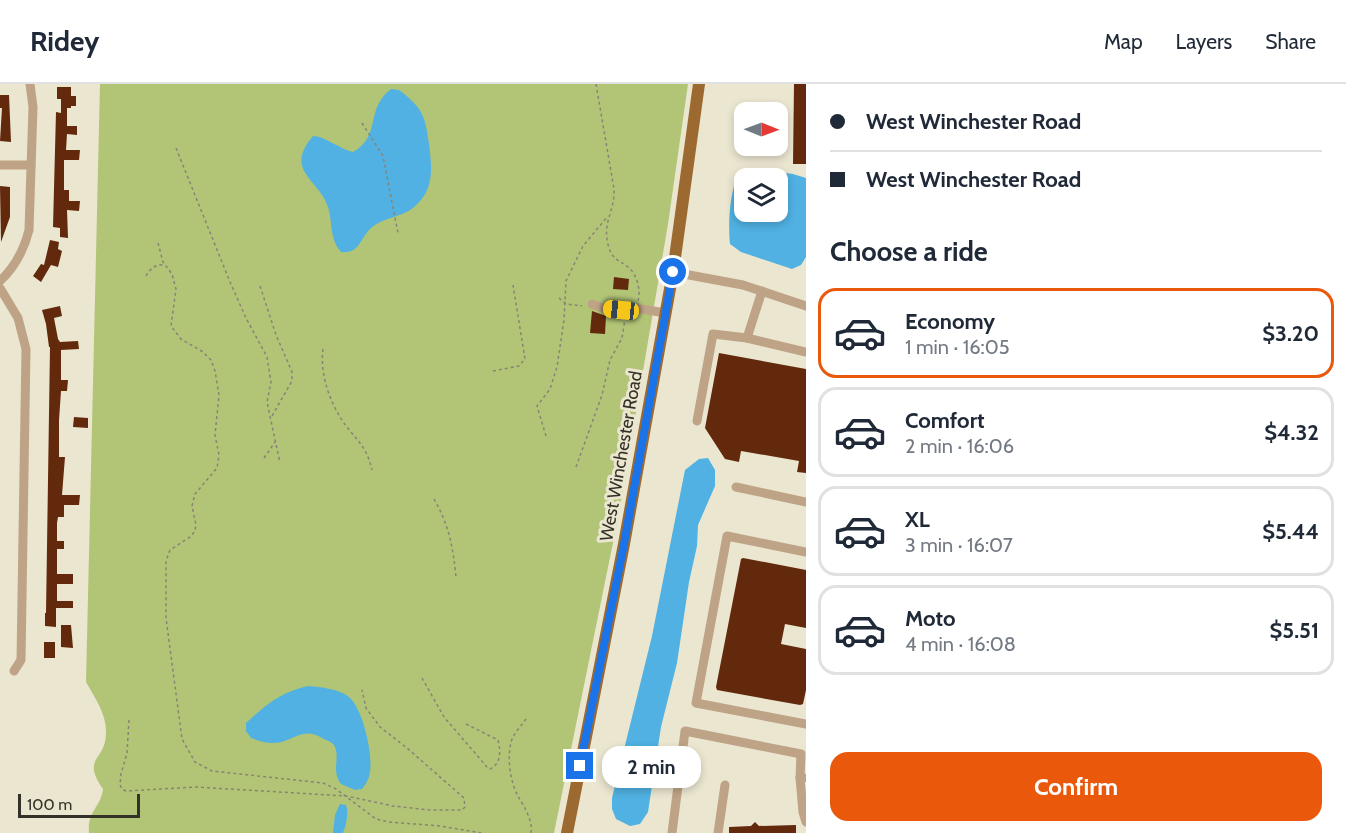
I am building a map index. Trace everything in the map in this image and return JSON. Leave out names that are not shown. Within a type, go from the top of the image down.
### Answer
[{"type":"main road","name":"West Winchester Road","points":[[567,833],[624,544],[673,272],[699,84]]},
{"type":"street","points":[[0,281],[15,263],[26,240],[30,214],[33,107],[30,84]]},
{"type":"street","points":[[0,165],[32,165]]},
{"type":"street","points":[[673,272],[744,285],[806,306]]},
{"type":"street","points":[[0,288],[18,318],[26,349],[21,660],[14,670]]},
{"type":"street","points":[[747,338],[762,291]]},
{"type":"street","points":[[592,304],[606,309],[665,313]]},
{"type":"street","points":[[697,421],[713,334],[747,338],[806,352]]},
{"type":"street","points":[[736,487],[806,502]]},
{"type":"street","points":[[806,552],[727,537],[696,703],[806,724]]},
{"type":"street","points":[[672,833],[685,732],[801,754],[803,812],[806,822]]},
{"type":"street","points":[[718,833],[725,785]]},
{"type":"path","points":[[576,467],[602,395],[610,360],[622,338],[626,318],[639,297],[637,280],[632,272],[613,258],[606,232],[615,199],[597,84]]},
{"type":"path","points":[[362,123],[380,150],[398,233]]},
{"type":"path","points":[[176,148],[230,282],[267,357],[271,382],[267,402],[280,463]]},
{"type":"path","points":[[546,436],[537,406],[550,389],[555,375],[566,281],[588,240],[609,215]]},
{"type":"path","points":[[158,243],[176,289],[171,326],[181,339],[211,360],[219,395],[215,435],[219,455],[217,468],[195,494],[193,501],[195,531],[170,550],[166,561],[166,618],[182,739],[195,762],[212,771],[322,783],[346,796],[376,819],[482,833]]},
{"type":"path","points":[[146,276],[154,266],[165,265]]},
{"type":"path","points":[[493,371],[519,366],[525,359],[513,285]]},
{"type":"path","points":[[260,286],[276,335],[292,372],[291,381],[273,410],[271,420]]},
{"type":"path","points":[[559,298],[565,303],[579,306],[592,304]]},
{"type":"path","points":[[323,349],[323,374],[334,404],[341,418],[361,442],[372,470]]},
{"type":"path","points":[[264,458],[275,441]]},
{"type":"path","points":[[434,499],[447,523],[456,577]]},
{"type":"path","points":[[422,678],[444,717],[487,767],[490,769],[494,767],[500,754],[498,740],[464,723]]},
{"type":"path","points":[[129,720],[127,753],[120,785],[126,791],[196,787],[346,796],[420,809],[456,811],[465,807],[464,798],[371,718],[362,699],[362,690]]},
{"type":"path","points":[[526,718],[511,743],[510,763],[512,782],[530,821],[531,833]]},
{"type":"green space","points":[[100,84],[688,84],[668,224],[618,518],[554,833],[89,833],[90,819],[103,789],[94,771],[94,765],[105,743],[106,734],[97,700],[86,682]]},
{"type":"water","points":[[391,89],[399,90],[407,96],[423,117],[431,162],[429,186],[413,208],[376,224],[356,248],[341,252],[333,236],[330,213],[324,198],[302,167],[305,148],[313,136],[353,152],[362,146],[371,131],[378,105]]},
{"type":"water","points":[[788,173],[806,178],[806,257],[801,265],[792,269],[741,252],[730,244],[729,217],[734,185],[734,222],[788,222]]},
{"type":"water","points":[[708,458],[715,470],[715,486],[698,525],[697,546],[689,582],[677,663],[661,727],[648,812],[640,824],[630,826],[616,819],[612,809],[612,798],[652,636],[685,470],[699,459]]},
{"type":"water","points":[[308,686],[345,694],[359,711],[366,732],[371,764],[369,777],[362,789],[355,790],[341,784],[336,770],[335,747],[329,741],[309,733],[285,741],[268,743],[251,738],[246,731],[246,723],[267,705],[290,691]]},
{"type":"water","points":[[340,804],[346,805],[346,823],[343,833],[333,833],[335,815]]},
{"type":"building","points":[[794,84],[806,84],[806,164],[793,164]]},
{"type":"building","points":[[57,87],[71,87],[71,96],[76,96],[76,106],[67,108],[67,126],[77,126],[77,135],[67,134],[66,150],[80,150],[79,160],[64,160],[64,190],[69,190],[69,201],[80,201],[79,211],[67,210],[68,238],[60,237],[60,228],[53,227],[56,112],[61,113],[61,99],[57,99]]},
{"type":"building","points":[[0,95],[9,95],[11,142],[0,141],[2,108],[0,108]]},
{"type":"building","points":[[0,186],[10,187],[10,217],[1,242]]},
{"type":"building","points":[[50,240],[59,242],[58,249],[62,251],[58,267],[51,265],[41,282],[33,276],[41,264],[44,265]]},
{"type":"building","points":[[614,277],[629,279],[628,290],[613,289]]},
{"type":"building","points":[[60,306],[62,316],[54,318],[58,339],[60,342],[78,341],[79,349],[61,350],[61,380],[68,380],[67,391],[61,391],[59,420],[59,457],[65,457],[62,495],[80,495],[79,505],[64,505],[64,517],[58,517],[57,541],[64,541],[64,549],[57,549],[57,574],[73,574],[73,584],[57,584],[57,601],[73,601],[73,608],[56,608],[56,627],[45,626],[50,347],[42,310]]},
{"type":"building","points":[[592,311],[606,316],[605,334],[590,333]]},
{"type":"building","points":[[719,353],[806,369],[806,473],[797,472],[799,461],[741,451],[739,462],[725,459],[705,428]]},
{"type":"building","points":[[74,417],[88,418],[88,428],[73,427]]},
{"type":"building","points":[[743,558],[806,570],[806,628],[785,624],[781,644],[806,649],[806,690],[803,704],[717,690]]},
{"type":"building","points":[[61,625],[71,625],[73,648],[61,647]]},
{"type":"building","points":[[44,642],[55,642],[55,658],[44,658]]},
{"type":"building","points":[[755,822],[759,826],[796,825],[796,833],[729,833],[729,827],[751,826]]},
{"type":"route","points":[[580,766],[624,544],[673,272]]}]
